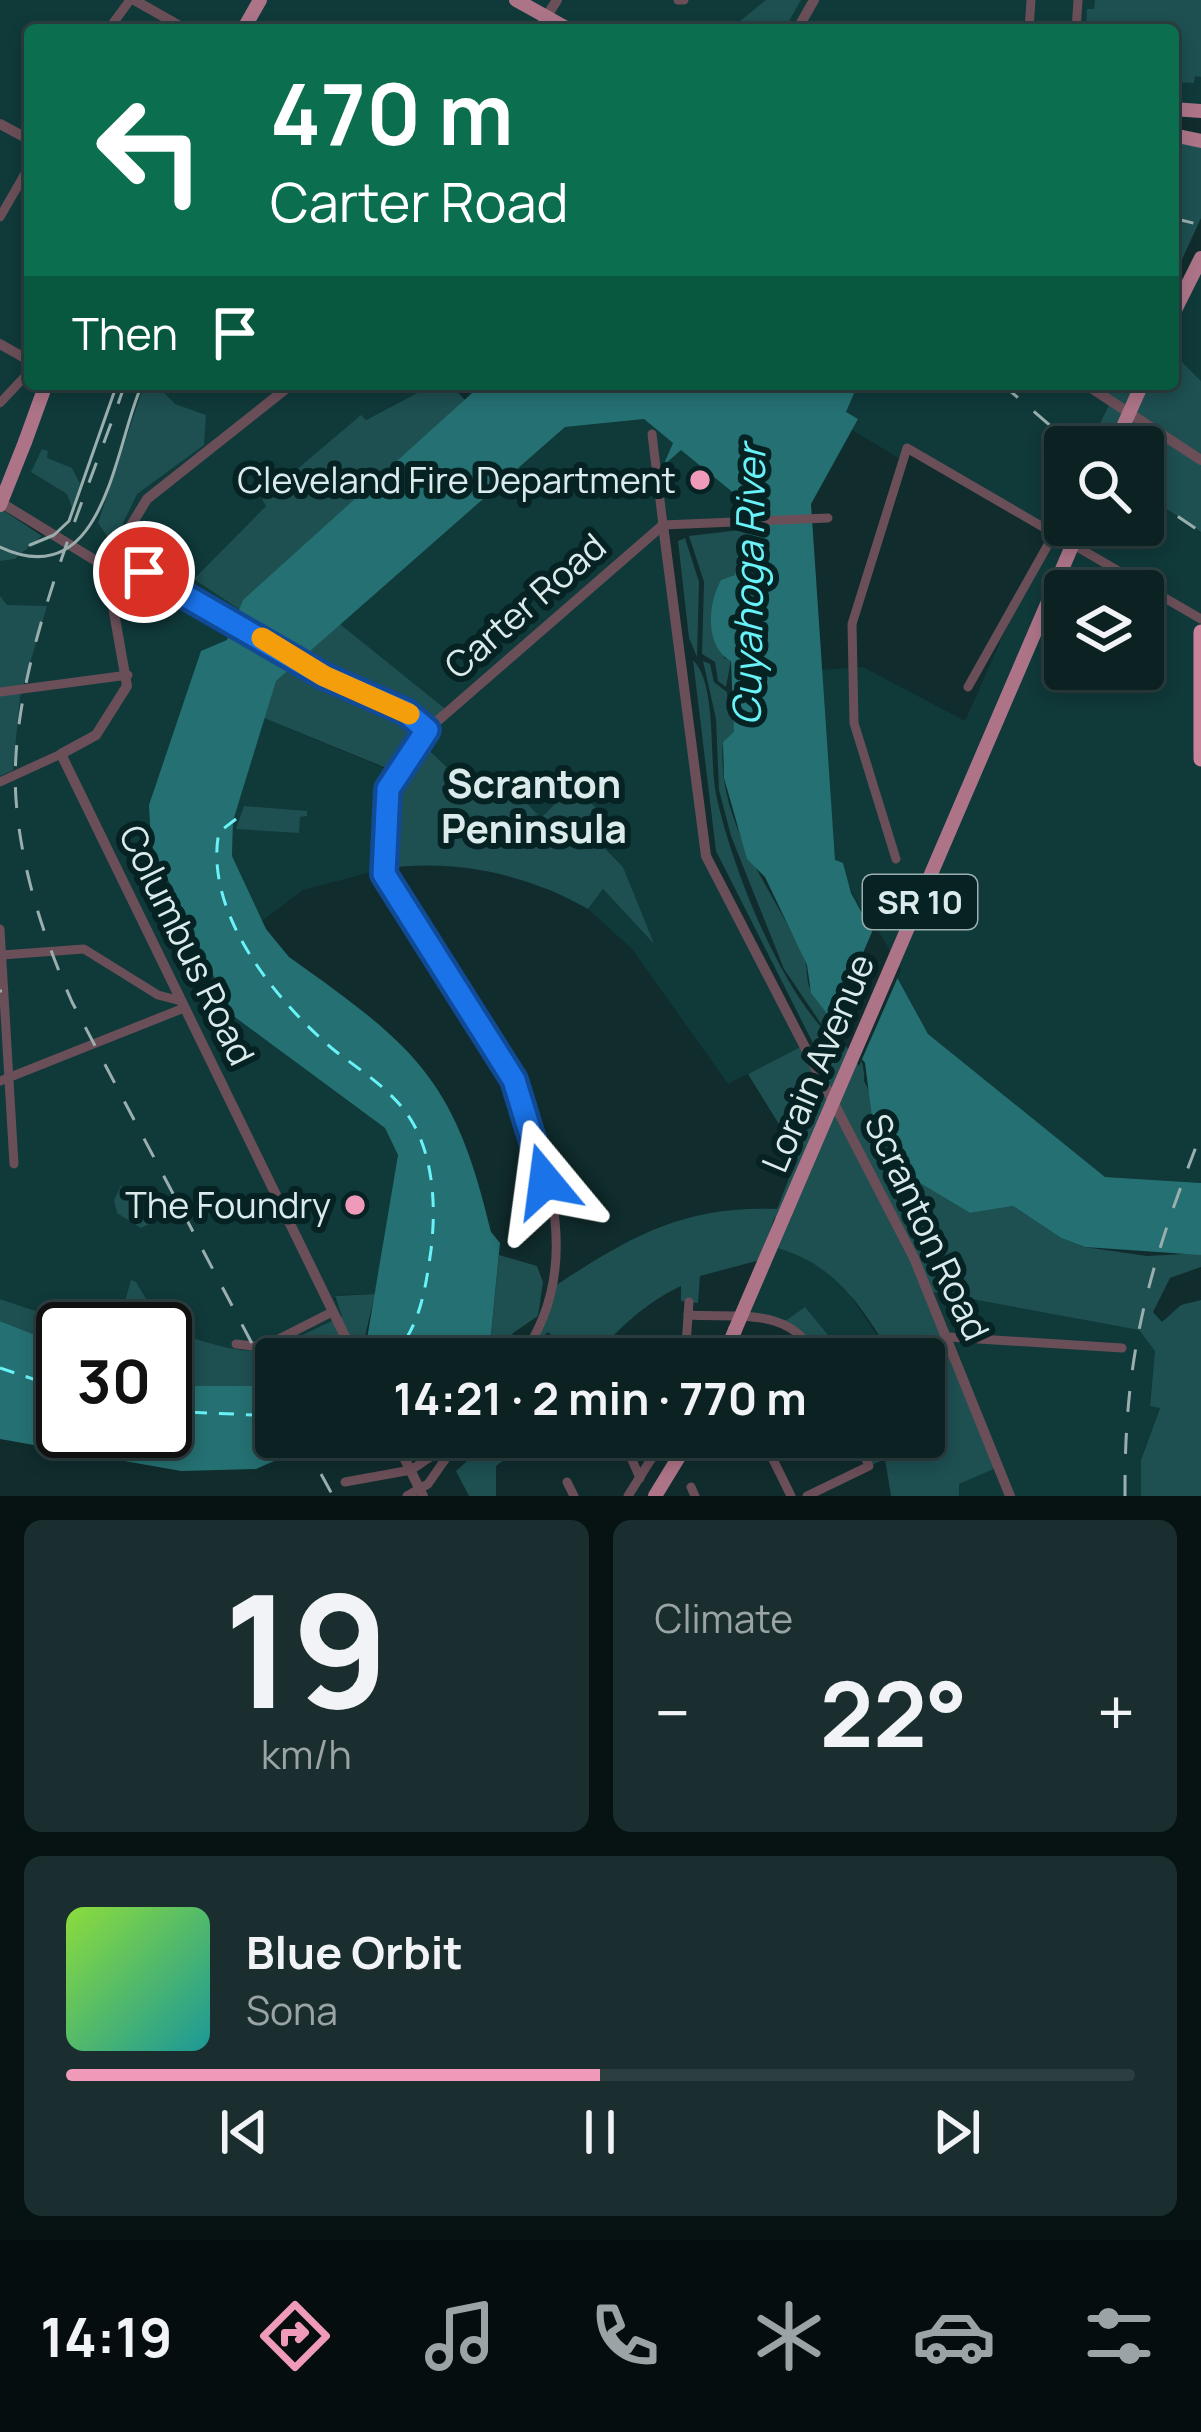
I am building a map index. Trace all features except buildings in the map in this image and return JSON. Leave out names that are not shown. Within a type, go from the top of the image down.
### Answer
[{"type":"highway","points":[[1201,632],[1201,759]]},
{"type":"main road","points":[[517,0],[542,23]]},
{"type":"main road","points":[[1179,303],[1199,265]]},
{"type":"main road","points":[[0,503],[44,390]]},
{"type":"main road","points":[[1123,426],[1139,390]]},
{"type":"main road","name":"Lorain Avenue","points":[[732,1338],[1072,546]]},
{"type":"main road","points":[[656,1496],[679,1458]]},
{"type":"street","points":[[113,24],[132,0],[176,24]]},
{"type":"street","points":[[542,23],[557,0]]},
{"type":"street","points":[[0,217],[24,175]]},
{"type":"street","points":[[0,403],[24,377]]},
{"type":"street","points":[[0,782],[96,735],[121,698],[128,675],[113,605],[110,562],[147,499],[284,390]]},
{"type":"street","points":[[1094,390],[1201,460]]},
{"type":"street","name":"Scranton Road","points":[[652,434],[706,856],[885,1200],[948,1337],[1010,1496]]},
{"type":"street","points":[[896,859],[854,723],[852,624],[907,448],[1044,528]]},
{"type":"street","points":[[0,503],[110,562],[144,572],[305,665],[406,712],[427,730]]},
{"type":"street","points":[[663,525],[827,518]]},
{"type":"street","name":"Carter Road","points":[[533,1338],[553,1284],[556,1235],[549,1195],[514,1080],[392,893],[382,864],[388,789],[427,730],[663,525]]},
{"type":"street","points":[[968,687],[1047,546]]},
{"type":"street","points":[[1075,546],[1201,619]]},
{"type":"street","points":[[0,692],[128,675]]},
{"type":"street","name":"Columbus Road","points":[[61,754],[346,1338]]},
{"type":"street","points":[[0,929],[3,1080],[14,1164]]},
{"type":"street","points":[[2,955],[94,952],[182,1005]]},
{"type":"street","points":[[3,1080],[182,1005]]},
{"type":"street","points":[[686,1338],[689,1302]]},
{"type":"street","points":[[236,1344],[263,1347],[332,1312]]},
{"type":"street","points":[[688,1315],[785,1321],[806,1338]]},
{"type":"street","points":[[948,1337],[1122,1348]]},
{"type":"street","points":[[405,1458],[422,1493]]},
{"type":"street","points":[[345,1482],[411,1470],[429,1458]]},
{"type":"street","points":[[407,1496],[422,1493],[446,1458]]},
{"type":"street","points":[[631,1458],[640,1478]]},
{"type":"street","points":[[628,1496],[652,1458]]},
{"type":"street","points":[[772,1458],[791,1496]]},
{"type":"street","points":[[807,1496],[869,1466],[865,1458]]},
{"type":"street","points":[[567,1482],[574,1496]]},
{"type":"shaded area","points":[[0,0],[1201,0],[1201,111],[1179,109],[1179,24],[24,24],[24,390],[422,390],[365,420],[362,416],[195,579],[243,612],[227,640],[232,1015],[385,1128],[398,1155],[375,1294],[338,1295],[334,1298],[343,1315],[296,1338],[255,1338],[255,1353],[239,1353],[192,1338],[192,1302],[144,1302],[131,1282],[125,1302],[36,1302],[36,1311],[0,1299],[0,561],[16,559],[47,532],[0,502]]},
{"type":"shaded area","points":[[766,0],[801,0],[787,24],[736,24]]},
{"type":"shaded area","points":[[1095,0],[1201,0],[1201,77],[1195,76],[1194,83],[1179,82],[1179,24],[1086,24],[1087,9],[1094,9]]},
{"type":"shaded area","points":[[1179,142],[1201,146],[1201,218],[1179,266]]},
{"type":"shaded area","points":[[1201,258],[1201,381],[1179,359],[1179,302]]},
{"type":"shaded area","points":[[1179,359],[1201,381],[1201,532],[1164,507],[1164,426],[1098,426],[1111,401],[1096,390],[1179,390]]},
{"type":"shaded area","points":[[161,390],[175,404],[206,415],[204,445],[137,494],[113,544],[98,523],[141,394]]},
{"type":"shaded area","points":[[423,390],[456,390],[465,400],[244,600],[243,612],[194,579],[266,506],[262,499],[361,415],[366,420]]},
{"type":"shaded area","points":[[855,390],[1096,390],[1111,401],[1098,426],[1044,426],[1044,529],[907,449],[902,460],[852,430],[858,419],[845,413]]},
{"type":"shaded area","points":[[644,419],[673,443],[664,466],[681,449],[736,495],[746,522],[664,525],[703,840],[804,1045],[728,1084],[632,949],[588,909],[603,889],[650,940],[623,867],[580,823],[595,807],[541,819],[519,795],[448,767],[417,740],[448,712],[340,624],[565,427]]},
{"type":"shaded area","points":[[42,449],[48,451],[47,458],[72,468],[80,484],[72,508],[67,494],[31,472]]},
{"type":"shaded area","points":[[1164,507],[1201,532],[1201,1183],[1105,1177],[928,1034],[835,861],[820,670],[863,667],[965,721],[1044,543],[1164,546]]},
{"type":"shaded area","points":[[0,508],[42,536],[15,559],[0,561]]},
{"type":"shaded area","points":[[748,529],[749,536],[739,544],[724,658],[731,660],[726,687],[718,681],[715,662],[702,654],[704,582],[689,536]]},
{"type":"shaded area","points":[[685,538],[699,582],[697,657],[689,638],[678,541]]},
{"type":"shaded area","points":[[0,596],[7,605],[47,606],[20,697],[13,770],[0,776]]},
{"type":"shaded area","points":[[340,624],[449,712],[418,740],[447,767],[519,795],[541,818],[573,786],[596,808],[581,824],[623,867],[654,944],[603,889],[588,909],[540,886],[489,872],[436,866],[383,869],[385,801],[396,772],[264,718],[275,681]]},
{"type":"shaded area","points":[[693,660],[706,686],[714,779],[723,822],[759,922],[792,986],[828,1034],[784,969],[731,836],[719,790],[716,719],[703,661],[710,664],[714,682],[734,706],[734,733],[723,742],[723,772],[737,828],[804,958],[809,986],[859,1054],[864,1081],[913,1179],[970,1213],[1013,1206],[1061,1238],[1085,1247],[1147,1256],[1201,1253],[1201,1267],[1170,1278],[1153,1312],[1162,1322],[1181,1305],[1201,1300],[1201,1496],[1141,1496],[1141,1460],[1160,1408],[1150,1406],[1155,1351],[1139,1330],[929,1291],[998,1467],[959,1484],[959,1496],[891,1496],[885,1459],[869,1466],[865,1458],[945,1458],[945,1338],[880,1338],[830,1275],[773,1247],[775,1216],[760,1260],[700,1276],[698,1303],[681,1301],[681,1286],[656,1300],[611,1338],[554,1338],[548,1332],[535,1338],[553,1289],[610,1251],[687,1218],[777,1209],[798,1155],[748,1074],[804,1045],[811,1059],[819,1055],[716,851]]},
{"type":"shaded area","points":[[264,718],[396,773],[383,869],[303,890],[262,921],[232,856],[233,821]]},
{"type":"shaded area","points":[[244,806],[307,811],[307,816],[300,817],[299,833],[236,829]]},
{"type":"shaded area","points":[[121,1186],[147,1194],[156,1221],[141,1228],[117,1213],[114,1200]]},
{"type":"shaded area","points":[[773,1247],[799,1254],[840,1280],[879,1338],[831,1338],[805,1307],[785,1321],[743,1318]]},
{"type":"shaded area","points":[[499,1255],[537,1266],[543,1282],[538,1316],[511,1338],[489,1338]]},
{"type":"shaded area","points":[[131,1280],[148,1302],[125,1302]]},
{"type":"shaded area","points":[[928,1290],[1139,1330],[1155,1351],[1150,1405],[1160,1407],[1141,1460],[1141,1496],[959,1496],[958,1484],[997,1467]]},
{"type":"shaded area","points":[[375,1294],[365,1338],[296,1338],[342,1316],[335,1296]]},
{"type":"shaded area","points":[[0,1299],[36,1311],[36,1335],[0,1321]]},
{"type":"shaded area","points":[[805,1307],[831,1338],[799,1338],[785,1321]]},
{"type":"shaded area","points":[[192,1337],[255,1350],[255,1386],[192,1386]]},
{"type":"shaded area","points":[[471,1458],[507,1458],[496,1466],[496,1496],[469,1496],[456,1471]]},
{"type":"water","name":"Cuyahoga River","points":[[475,390],[855,390],[846,412],[858,419],[811,504],[835,860],[843,863],[851,893],[928,1034],[1105,1177],[1201,1183],[1201,1255],[1085,1247],[1061,1238],[1013,1206],[970,1213],[913,1179],[873,1124],[865,1063],[811,993],[807,965],[765,877],[747,859],[724,778],[723,742],[734,732],[731,661],[716,645],[711,612],[721,580],[735,575],[739,544],[748,536],[736,495],[681,450],[663,466],[673,443],[644,419],[565,427],[276,681],[233,821],[232,856],[266,929],[289,957],[369,1016],[424,1071],[462,1137],[491,1232],[500,1243],[489,1338],[367,1338],[398,1155],[385,1128],[232,1015],[151,844],[149,805],[201,651],[227,640],[243,600]]},
{"type":"water","points":[[0,1321],[36,1335],[36,1445],[0,1439]]},
{"type":"water","points":[[192,1386],[255,1386],[255,1458],[281,1458],[256,1469],[181,1471],[107,1458],[192,1458]]},
{"type":"pier","points":[[875,925],[901,970],[859,1066],[832,1025]]},
{"type":"ferry route","points":[[236,819],[219,832],[217,863],[233,924],[249,953],[312,1030],[398,1102],[426,1154],[432,1186],[431,1250],[420,1308],[406,1338]]},
{"type":"ferry route","points":[[0,1368],[36,1380]]},
{"type":"ferry route","points":[[192,1412],[255,1415]]},
{"type":"tram line","points":[[30,545],[54,535],[69,521],[115,390]]},
{"type":"tram line","points":[[0,547],[34,557],[61,552],[82,535],[111,481],[139,392]]},
{"type":"railway","points":[[1179,220],[1197,224]]},
{"type":"railway","points":[[123,390],[35,643],[16,749],[19,825],[35,903],[72,1002],[255,1349]]},
{"type":"railway","points":[[1009,390],[1051,426]]},
{"type":"railway","points":[[1164,507],[1201,532]]},
{"type":"railway","points":[[1125,1496],[1129,1397],[1143,1311],[1167,1226],[1201,1134]]},
{"type":"railway","points":[[312,1458],[333,1496]]},
{"type":"slow traffic","points":[[262,638],[324,676],[409,714]]},
{"type":"place","name":"Cleveland Fire Department","points":[[700,480]]},
{"type":"place","name":"The Foundry","points":[[355,1205]]},
{"type":"district","name":"Scranton Peninsula","points":[[534,806]]},
{"type":"route","points":[[144,572],[214,608],[324,676],[406,712],[427,730],[404,758],[388,789],[384,874],[514,1080],[545,1181]]}]
